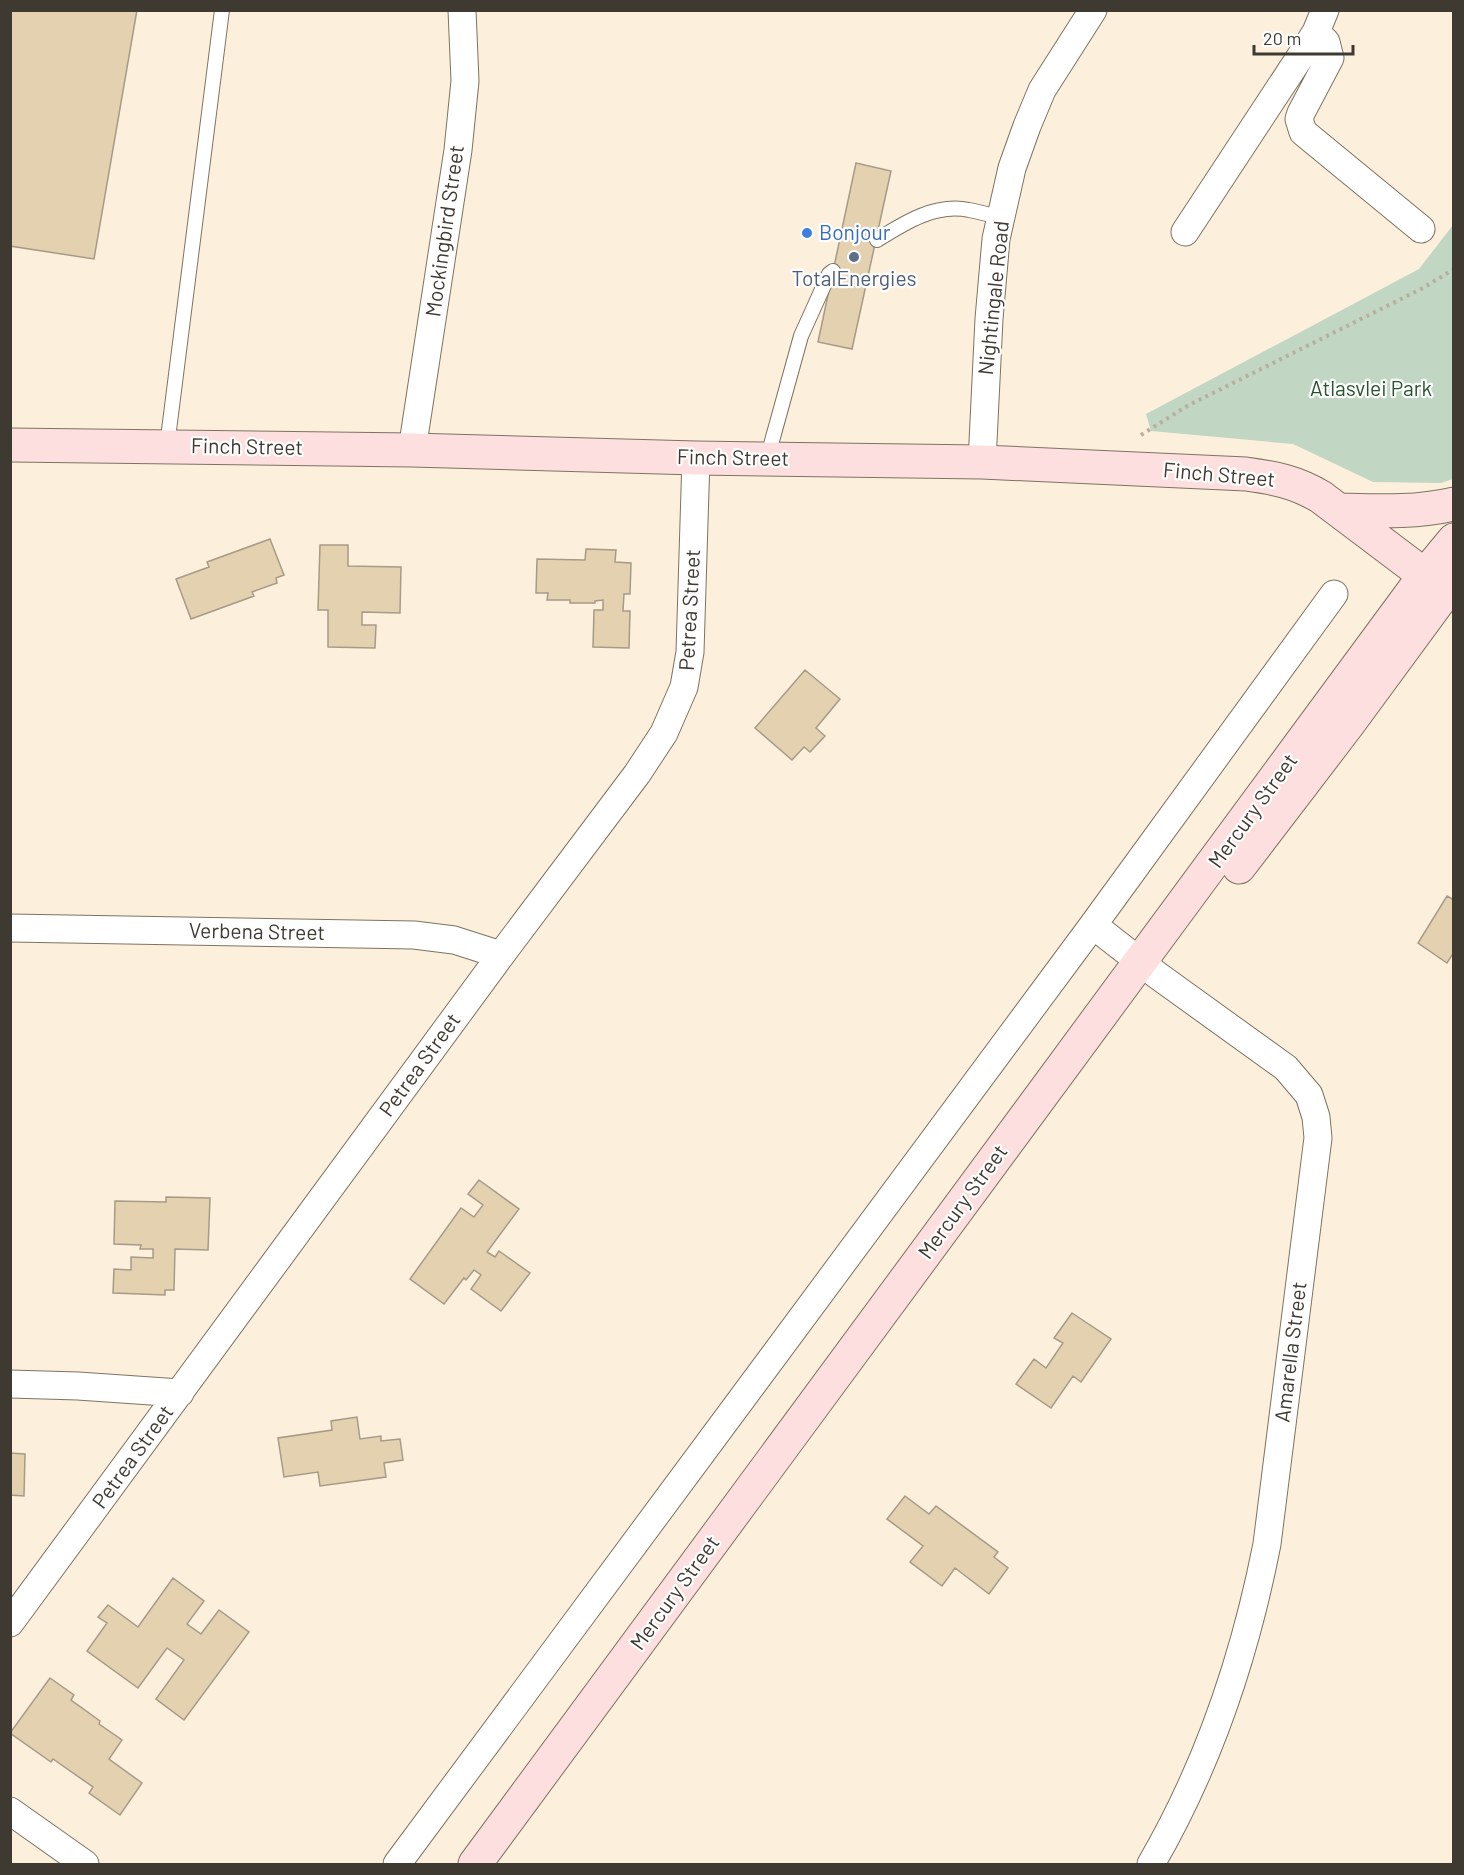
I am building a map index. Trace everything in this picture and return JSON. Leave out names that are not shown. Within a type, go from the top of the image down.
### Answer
[{"type":"street","name":"Mockingbird Street","points":[[412,450],[458,150],[465,81],[462,10]]},
{"type":"street","name":"Nightingale Road","points":[[982,462],[989,319],[996,239],[1012,168],[1042,90],[1093,10]]},
{"type":"street","points":[[1321,21],[1330,58],[1301,113],[1299,119],[1303,132],[1421,229]]},
{"type":"street","points":[[1185,232],[1321,21]]},
{"type":"street","name":"Finch Street","points":[[10,445],[412,450],[696,458],[982,462],[1246,474],[1280,479],[1303,486],[1322,496],[1441,582]]},
{"type":"street","name":"Petrea Street","points":[[10,1623],[501,954],[637,774],[664,733],[684,687],[690,651],[696,458]]},
{"type":"street","points":[[1339,510],[1406,512],[1454,504]]},
{"type":"street","name":"Mercury Street","points":[[475,1864],[1441,582],[1454,540]]},
{"type":"street","points":[[397,1864],[1093,925],[1334,594]]},
{"type":"street","name":"Amarella Street","points":[[1093,925],[1286,1068],[1309,1095],[1316,1117],[1318,1138],[1267,1544],[1256,1600],[1224,1702],[1198,1773],[1151,1864]]},
{"type":"street","name":"Verbena Street","points":[[10,928],[414,935],[454,940],[501,954]]},
{"type":"street","name":"Mercury Street","points":[[501,1864],[1149,968]]},
{"type":"street","points":[[10,1384],[180,1393]]},
{"type":"street","points":[[10,1811],[85,1864]]},
{"type":"lane","points":[[167,446],[222,10]]},
{"type":"lane","points":[[877,240],[911,219],[937,210],[966,209],[1001,218]]},
{"type":"lane","points":[[766,459],[801,336],[828,276],[833,271]]},
{"type":"path","points":[[1140,436],[1187,406],[1423,288],[1454,269]]},
{"type":"green space","name":"Atlasvlei Park","points":[[1453,225],[1453,479],[1441,483],[1373,482],[1293,444],[1151,431],[1146,414],[1419,269]]},
{"type":"building","points":[[10,10],[137,10],[94,259],[10,246]]},
{"type":"building","points":[[856,163],[891,171],[852,349],[818,342]]},
{"type":"building","points":[[270,539],[284,575],[276,578],[277,583],[252,592],[254,596],[191,619],[176,579],[209,567],[207,562]]},
{"type":"building","points":[[320,545],[348,545],[348,566],[401,567],[400,613],[362,612],[362,625],[376,625],[375,648],[328,647],[328,610],[318,610]]},
{"type":"building","points":[[586,549],[616,550],[615,562],[631,563],[630,594],[624,594],[623,611],[630,611],[629,648],[593,647],[594,610],[603,610],[603,600],[595,601],[595,603],[570,603],[570,600],[547,600],[548,593],[536,593],[537,559],[585,560]]},
{"type":"building","points":[[805,670],[840,699],[816,728],[825,736],[810,752],[804,747],[792,760],[755,728]]},
{"type":"building","points":[[1447,896],[1454,900],[1454,952],[1447,963],[1418,943]]},
{"type":"building","points":[[479,1180],[519,1209],[487,1252],[495,1257],[499,1251],[530,1273],[501,1311],[471,1289],[481,1275],[474,1270],[466,1280],[464,1278],[444,1304],[410,1279],[461,1208],[474,1217],[483,1205],[468,1194]]},
{"type":"building","points":[[166,1197],[210,1198],[208,1250],[175,1249],[174,1290],[165,1290],[165,1295],[113,1293],[114,1269],[131,1270],[131,1257],[153,1258],[153,1249],[140,1249],[141,1245],[114,1244],[115,1201],[166,1202]]},
{"type":"building","points":[[1072,1313],[1111,1339],[1081,1382],[1073,1376],[1051,1408],[1016,1384],[1034,1359],[1046,1368],[1063,1343],[1054,1338]]},
{"type":"building","points":[[357,1417],[360,1439],[381,1436],[381,1441],[400,1439],[403,1460],[384,1463],[386,1477],[320,1486],[318,1472],[284,1477],[278,1438],[332,1430],[331,1421]]},
{"type":"building","points":[[10,1453],[25,1454],[24,1496],[10,1495]]},
{"type":"building","points":[[905,1496],[929,1514],[936,1506],[998,1552],[994,1557],[1008,1568],[989,1594],[955,1568],[942,1586],[910,1562],[923,1546],[887,1519]]},
{"type":"building","points":[[173,1578],[204,1601],[187,1624],[201,1634],[219,1610],[249,1632],[184,1720],[156,1699],[184,1660],[167,1648],[138,1688],[87,1651],[107,1623],[98,1617],[108,1605],[138,1627]]},
{"type":"building","points":[[50,1678],[74,1695],[71,1700],[122,1740],[109,1759],[142,1783],[120,1815],[89,1793],[93,1787],[53,1759],[51,1762],[10,1733]]},
{"type":"place","name":"Bonjour","points":[[807,233]]},
{"type":"place","name":"TotalEnergies","points":[[854,257]]}]
